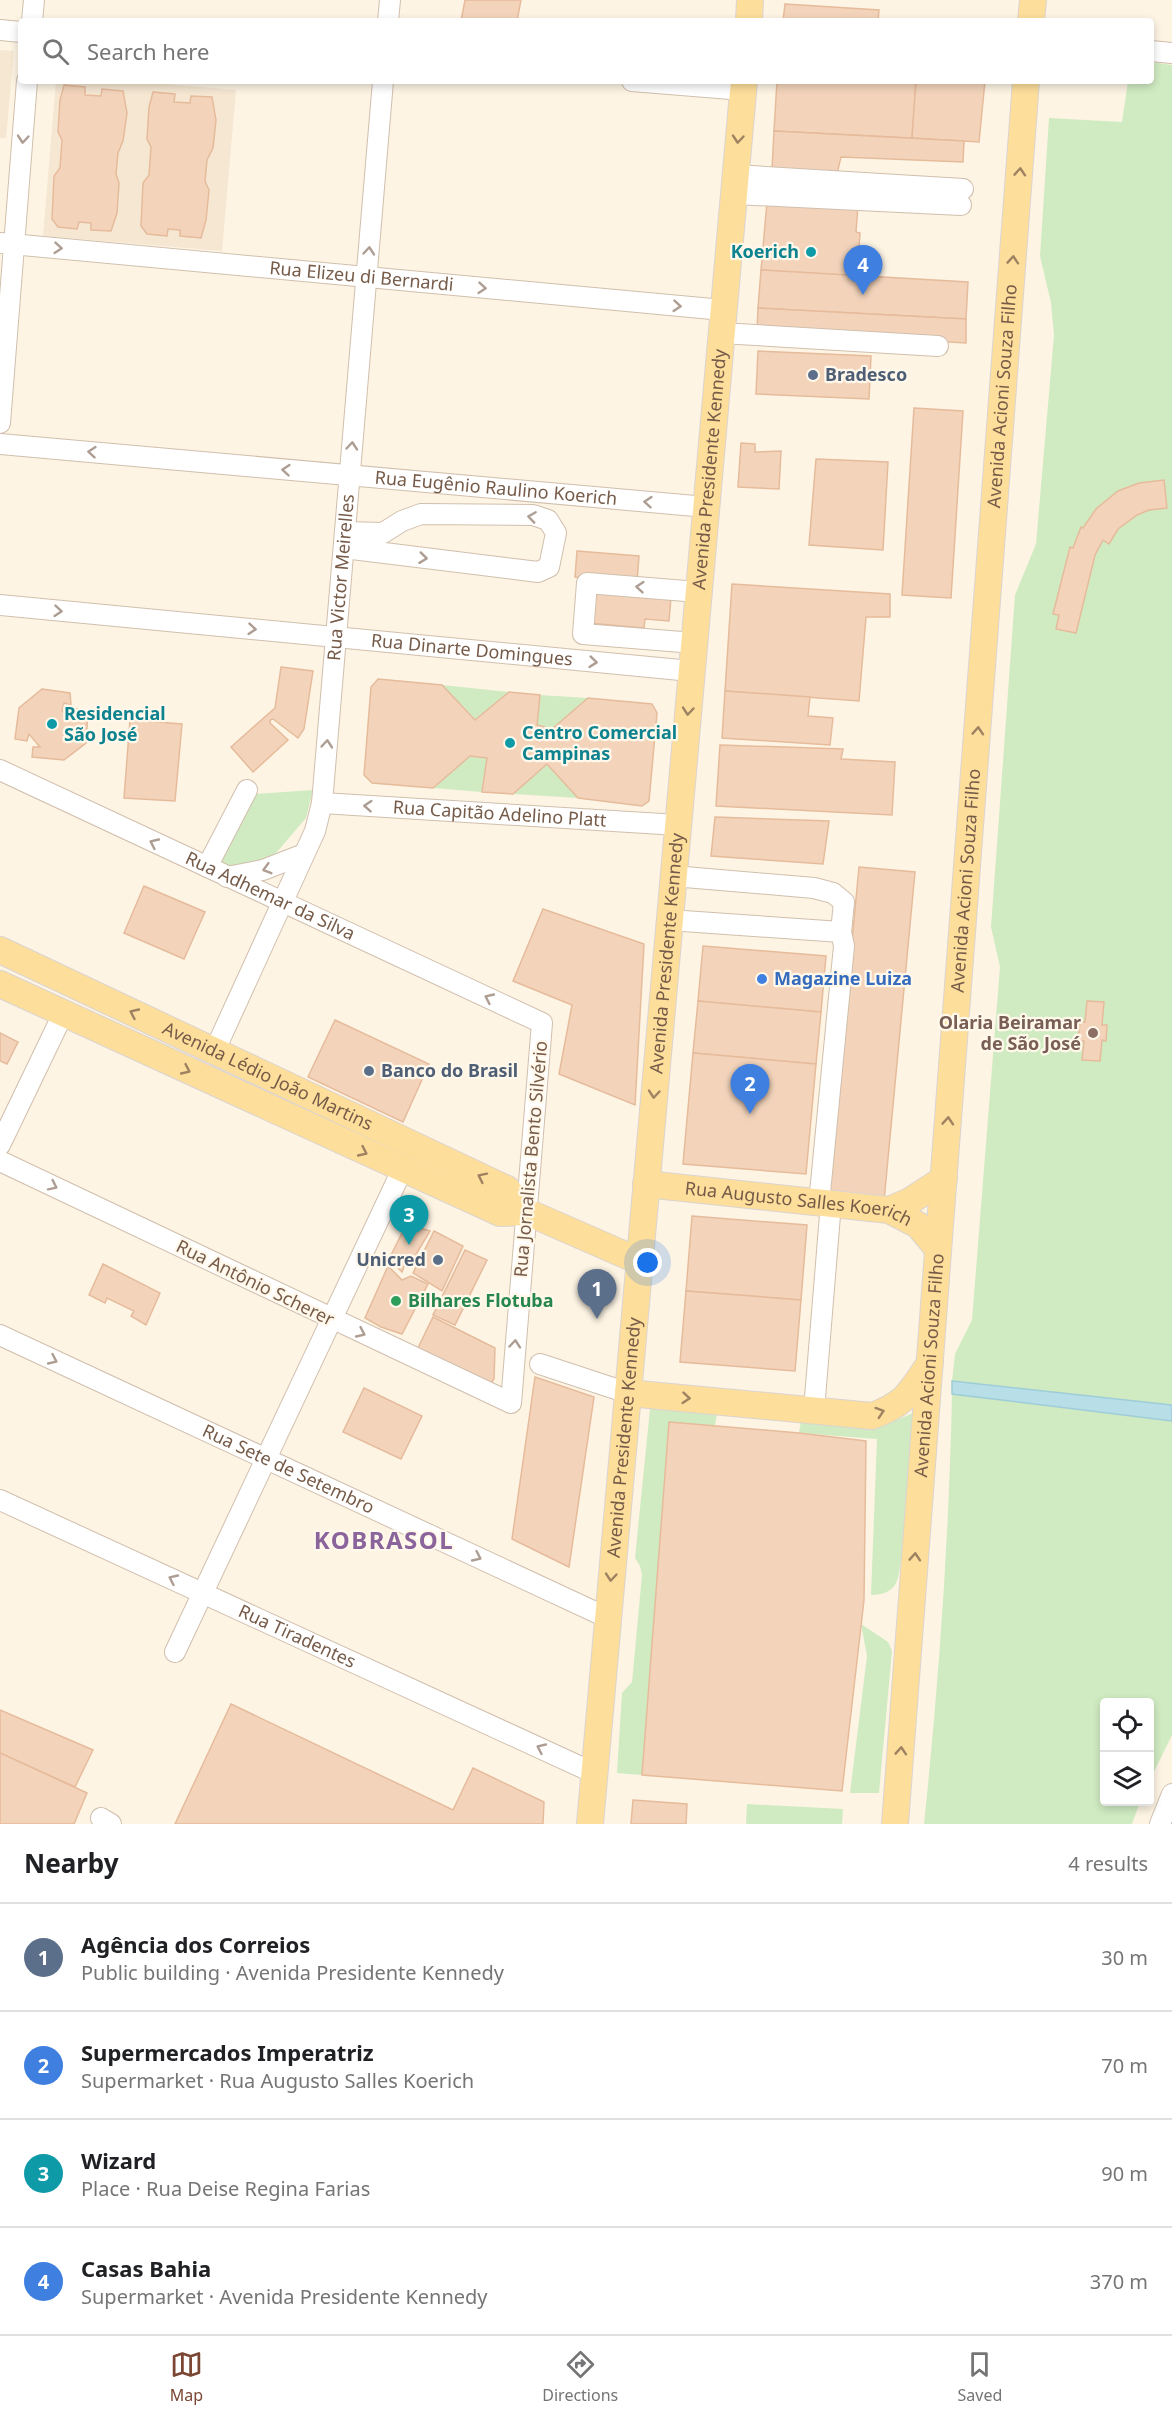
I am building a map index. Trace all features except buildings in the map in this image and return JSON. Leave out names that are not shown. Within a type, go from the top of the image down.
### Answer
[{"type":"main road","points":[[749,18],[750,0]]},
{"type":"main road","points":[[1031,18],[1033,0]]},
{"type":"main road","name":"Avenida Acioni Souza Filho","points":[[894,1819],[1026,84]]},
{"type":"main road","name":"Avenida Presidente Kennedy","points":[[590,1824],[743,86]]},
{"type":"main road","name":"Avenida Lédio João Martins","points":[[0,950],[507,1189],[526,1212]]},
{"type":"main road","name":"Avenida Lédio João Martins","points":[[0,984],[500,1213],[526,1212],[639,1261]]},
{"type":"main road","points":[[889,1210],[910,1201],[944,1179]]},
{"type":"main road","name":"Rua Augusto Salles Koerich","points":[[646,1184],[889,1210],[918,1225],[938,1249]]},
{"type":"main road","points":[[628,1393],[872,1416],[887,1411],[905,1400],[930,1362]]},
{"type":"street","points":[[32,18],[34,0]]},
{"type":"street","points":[[388,18],[390,0]]},
{"type":"street","points":[[0,30],[18,32]]},
{"type":"street","points":[[1154,51],[1172,53]]},
{"type":"street","points":[[0,423],[7,244],[27,84]]},
{"type":"street","name":"Rua Victor Meirelles","points":[[214,1050],[315,831],[322,803],[383,84]]},
{"type":"street","points":[[699,84],[743,86]]},
{"type":"street","points":[[734,184],[962,197]]},
{"type":"street","name":"Rua Elizeu di Bernardi","points":[[7,244],[367,277],[722,322],[938,346]]},
{"type":"street","name":"Rua Eugênio Raulino Koerich","points":[[0,444],[706,507]]},
{"type":"street","points":[[344,540],[381,543],[538,572],[549,567],[556,533],[548,520],[533,515],[421,514],[402,521],[381,543]]},
{"type":"street","points":[[694,643],[583,634],[587,583],[698,592]]},
{"type":"street","name":"Rua Dinarte Domingues","points":[[0,605],[691,671]]},
{"type":"street","name":"Rua Adhemar da Silva","points":[[0,770],[542,1023]]},
{"type":"street","points":[[207,867],[247,790]]},
{"type":"street","name":"Rua Capitão Adelino Platt","points":[[322,803],[678,825]]},
{"type":"street","points":[[227,877],[263,870],[304,854]]},
{"type":"street","points":[[673,876],[814,888],[833,893],[844,902],[841,932],[844,946],[825,1203],[814,1410]]},
{"type":"street","points":[[669,920],[841,932]]},
{"type":"street","points":[[0,1145],[63,1014]]},
{"type":"street","name":"Rua Jornalista Bento Silvério","points":[[511,1403],[542,1023]]},
{"type":"street","name":"Rua Antônio Scherer","points":[[0,1161],[511,1403]]},
{"type":"street","points":[[175,1652],[402,1170]]},
{"type":"street","name":"Rua Sete de Setembro","points":[[0,1335],[608,1618]]},
{"type":"street","points":[[540,1364],[628,1393]]},
{"type":"street","name":"Rua Tiradentes","points":[[0,1500],[594,1773]]},
{"type":"street","points":[[1160,1824],[1172,1794]]},
{"type":"shaded area","points":[[0,50],[14,51],[6,138],[0,138]]},
{"type":"shaded area","points":[[56,84],[165,84],[236,90],[222,251],[43,236]]},
{"type":"green space","points":[[1154,62],[1172,65],[1172,1405],[952,1381],[955,1354],[972,1320],[1000,967],[991,927],[1015,595],[1036,544],[1054,335],[1051,303],[1040,256],[1049,118],[1122,122],[1128,84],[1154,84]]},
{"type":"green space","points":[[442,685],[509,692],[475,720]]},
{"type":"green space","points":[[540,695],[588,698],[552,729],[537,725]]},
{"type":"green space","points":[[470,756],[487,758],[482,792],[433,788]]},
{"type":"green space","points":[[547,764],[578,798],[513,794]]},
{"type":"green space","points":[[313,790],[306,818],[276,853],[252,865],[234,868],[219,862],[255,794]]},
{"type":"green space","points":[[952,1394],[1172,1421],[1172,1735],[1154,1772],[1154,1698],[1100,1698],[1100,1806],[1139,1806],[1132,1824],[924,1824],[934,1717],[948,1502]]},
{"type":"green space","points":[[655,1406],[717,1412],[715,1426],[669,1423],[642,1775],[617,1773],[622,1693],[632,1682],[642,1575],[635,1558],[650,1409]]},
{"type":"green space","points":[[913,1413],[905,1531],[899,1575],[890,1590],[871,1595],[877,1439],[799,1433],[801,1421],[878,1428]]},
{"type":"green space","points":[[861,1624],[888,1642],[892,1651],[879,1793],[850,1793],[867,1656]]},
{"type":"green space","points":[[747,1804],[843,1809],[842,1824],[746,1824]]},
{"type":"water","points":[[952,1381],[1172,1405],[1172,1421],[952,1394]]},
{"type":"place","name":"Koerich","points":[[811,252]]},
{"type":"place","name":"Casas Bahia","points":[[863,295]]},
{"type":"place","name":"Bradesco","points":[[813,375]]},
{"type":"place","name":"Residencial São José","points":[[52,724]]},
{"type":"place","name":"Centro Comercial Campinas","points":[[510,743]]},
{"type":"place","name":"Magazine Luiza","points":[[762,979]]},
{"type":"place","name":"Olaria Beiramar de São José","points":[[1093,1033]]},
{"type":"place","name":"Banco do Brasil","points":[[369,1071]]},
{"type":"place","name":"Supermercados Imperatriz","points":[[750,1114]]},
{"type":"place","name":"Wizard","points":[[409,1245]]},
{"type":"place","name":"Unicred","points":[[438,1260]]},
{"type":"place","name":"Bilhares Flotuba","points":[[396,1301]]},
{"type":"place","name":"Agência dos Correios","points":[[597,1319]]},
{"type":"district","name":"KOBRASOL","points":[[384,1541]]}]
